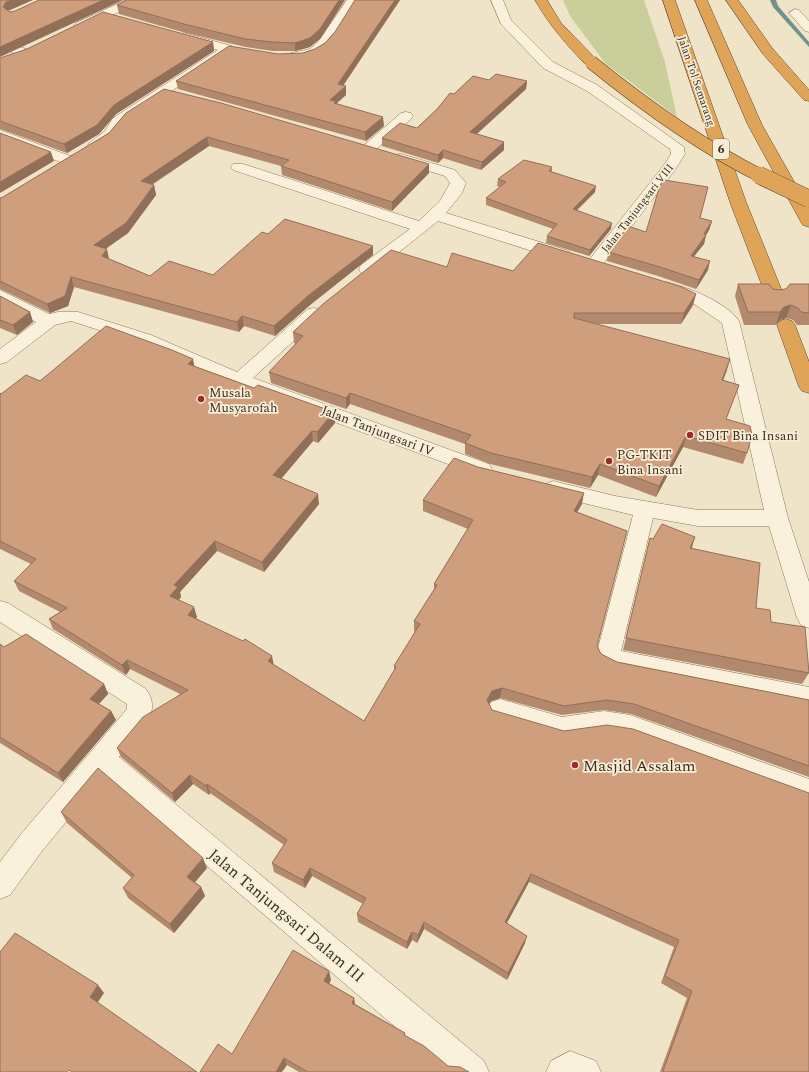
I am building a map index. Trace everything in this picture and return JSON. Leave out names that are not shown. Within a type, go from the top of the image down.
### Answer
[{"type":"highway","name":"6","points":[[541,0],[547,12],[567,38],[591,62],[628,94],[705,146],[740,166],[809,198]]},
{"type":"highway","name":"Jalan Tol Semarang","points":[[669,0],[738,202],[775,296]]},
{"type":"highway","points":[[702,0],[755,125],[809,222]]},
{"type":"highway","points":[[732,0],[751,29],[790,80],[809,98]]},
{"type":"highway","points":[[786,325],[809,387]]},
{"type":"street","points":[[69,31],[135,0]]},
{"type":"street","points":[[282,56],[305,55],[314,52],[322,45],[353,0]]},
{"type":"street","name":"Jalan Tanjungsari VIII","points":[[436,215],[601,267],[678,154],[676,147],[592,88],[548,65],[505,21],[497,0]]},
{"type":"street","points":[[795,13],[809,28]]},
{"type":"street","points":[[105,15],[127,21]]},
{"type":"street","points":[[170,33],[243,52]]},
{"type":"street","points":[[0,44],[25,53]]},
{"type":"street","points":[[6,60],[39,46]]},
{"type":"street","points":[[55,168],[110,134],[118,121],[228,49]]},
{"type":"street","points":[[164,92],[184,97]]},
{"type":"street","points":[[354,281],[420,226],[436,215],[457,188],[458,183],[450,174],[362,146],[406,116]]},
{"type":"street","points":[[0,134],[78,154]]},
{"type":"street","points":[[238,167],[420,226]]},
{"type":"street","points":[[650,282],[699,299],[714,307],[730,321],[777,518],[809,618]]},
{"type":"street","points":[[0,285],[0,290]]},
{"type":"street","points":[[0,295],[20,307],[49,321]]},
{"type":"street","points":[[239,380],[323,305]]},
{"type":"street","name":"Jalan Tanjungsari IV","points":[[0,358],[49,321],[58,317],[72,316],[145,339],[239,380],[500,475]]},
{"type":"street","points":[[536,484],[615,504],[698,518],[777,518]]},
{"type":"street","points":[[645,509],[608,656],[614,660],[631,662],[809,698]]},
{"type":"street","points":[[0,610],[137,696],[140,701],[140,713],[32,842],[0,885]]},
{"type":"street","points":[[500,710],[554,727],[562,728],[604,722],[630,726],[809,791]]},
{"type":"street","name":"Jalan Tanjungsari Dalam III","points":[[102,758],[473,1072]]},
{"type":"street","points":[[562,1072],[570,1067],[585,1072]]},
{"type":"green space","points":[[563,0],[644,0],[665,62],[677,117],[605,63],[570,16]]},
{"type":"building","points":[[0,0],[11,0],[6,2],[3,7],[10,12],[39,0],[103,0],[0,47]]},
{"type":"building","points":[[127,0],[339,0],[320,29],[310,38],[295,43],[245,39],[117,5]]},
{"type":"building","points":[[355,0],[395,0],[338,84],[346,86],[330,100],[336,101],[334,103],[383,117],[365,132],[176,81],[229,46],[278,54],[303,53],[315,49],[325,43],[335,32]]},
{"type":"building","points":[[103,12],[213,42],[114,105],[97,125],[64,144],[0,121],[0,58],[27,49]]},
{"type":"building","points":[[496,74],[527,81],[470,132],[504,142],[482,162],[443,150],[438,155],[382,138],[400,123],[417,128],[438,108],[450,93],[454,94],[473,76],[489,80]]},
{"type":"building","points":[[164,89],[221,103],[429,164],[392,202],[281,166],[289,160],[207,137],[141,181],[154,185],[126,223],[94,245],[107,249],[102,256],[150,276],[169,261],[213,275],[262,232],[268,234],[285,219],[373,246],[309,295],[274,326],[242,316],[237,322],[71,277],[65,296],[47,304],[0,281],[0,198],[109,133],[126,113]]},
{"type":"building","points":[[0,133],[51,152],[0,182]]},
{"type":"building","points":[[524,160],[552,167],[549,171],[596,186],[573,209],[612,223],[590,250],[547,236],[557,224],[486,198],[506,182],[498,179]]},
{"type":"building","points":[[664,180],[708,187],[700,218],[712,221],[704,234],[706,235],[691,256],[710,261],[699,280],[608,252],[628,226],[646,232],[660,185]]},
{"type":"building","points":[[538,243],[682,287],[696,294],[684,313],[574,313],[574,318],[730,359],[722,380],[739,385],[726,419],[750,426],[752,435],[747,453],[686,436],[659,486],[600,464],[592,477],[491,453],[465,443],[471,435],[350,393],[346,398],[269,372],[303,336],[293,332],[323,304],[391,250],[447,267],[452,253],[513,271]]},
{"type":"building","points":[[738,284],[769,284],[773,289],[779,290],[786,289],[790,284],[809,284],[809,313],[801,312],[798,308],[791,305],[784,307],[780,312],[748,312]]},
{"type":"building","points":[[0,296],[30,312],[13,325],[0,320]]},
{"type":"building","points":[[106,326],[193,359],[188,364],[254,388],[258,385],[334,412],[317,432],[312,431],[273,475],[318,494],[262,562],[215,541],[174,585],[178,587],[170,596],[194,607],[188,615],[243,641],[245,639],[272,656],[268,661],[364,721],[396,667],[394,666],[420,624],[414,621],[437,585],[434,584],[473,520],[423,500],[454,458],[478,467],[584,493],[574,511],[627,531],[597,646],[601,654],[617,662],[809,700],[809,766],[634,704],[607,700],[564,706],[502,688],[492,691],[487,700],[492,710],[564,731],[607,725],[633,729],[809,793],[809,1072],[663,1071],[692,991],[665,976],[679,940],[531,874],[505,922],[527,936],[508,973],[424,922],[418,935],[412,932],[407,942],[357,914],[366,898],[310,868],[303,880],[272,863],[287,840],[207,784],[206,786],[190,775],[172,793],[117,748],[143,717],[188,690],[127,660],[122,665],[49,619],[67,608],[14,581],[36,559],[0,541],[0,393],[1,394],[26,375],[40,381]]},
{"type":"building","points":[[662,524],[695,537],[690,548],[760,563],[756,608],[770,610],[771,622],[805,627],[809,673],[626,638],[650,538],[653,539]]},
{"type":"building","points":[[26,634],[104,684],[90,699],[111,711],[58,773],[0,737],[0,644],[4,647]]},
{"type":"building","points":[[98,768],[203,858],[187,877],[201,887],[170,924],[123,888],[134,875],[61,812]]},
{"type":"building","points":[[15,933],[98,985],[90,997],[197,1072],[72,1072],[69,1070],[67,1072],[0,1072],[0,952]]},
{"type":"building","points":[[293,950],[329,971],[324,981],[354,998],[352,1003],[405,1033],[404,1035],[424,1046],[448,1066],[460,1067],[469,1072],[308,1072],[284,1058],[276,1072],[200,1072],[218,1044],[232,1054]]},
{"type":"waterway","points":[[773,0],[775,6],[809,45]]},
{"type":"place","name":"Musala Musyarofah","points":[[201,399]]},
{"type":"place","name":"SDIT Bina Insani","points":[[690,435]]},
{"type":"place","name":"PG-TKIT Bina Insani","points":[[609,461]]},
{"type":"place","name":"Masjid Assalam","points":[[575,765]]}]
